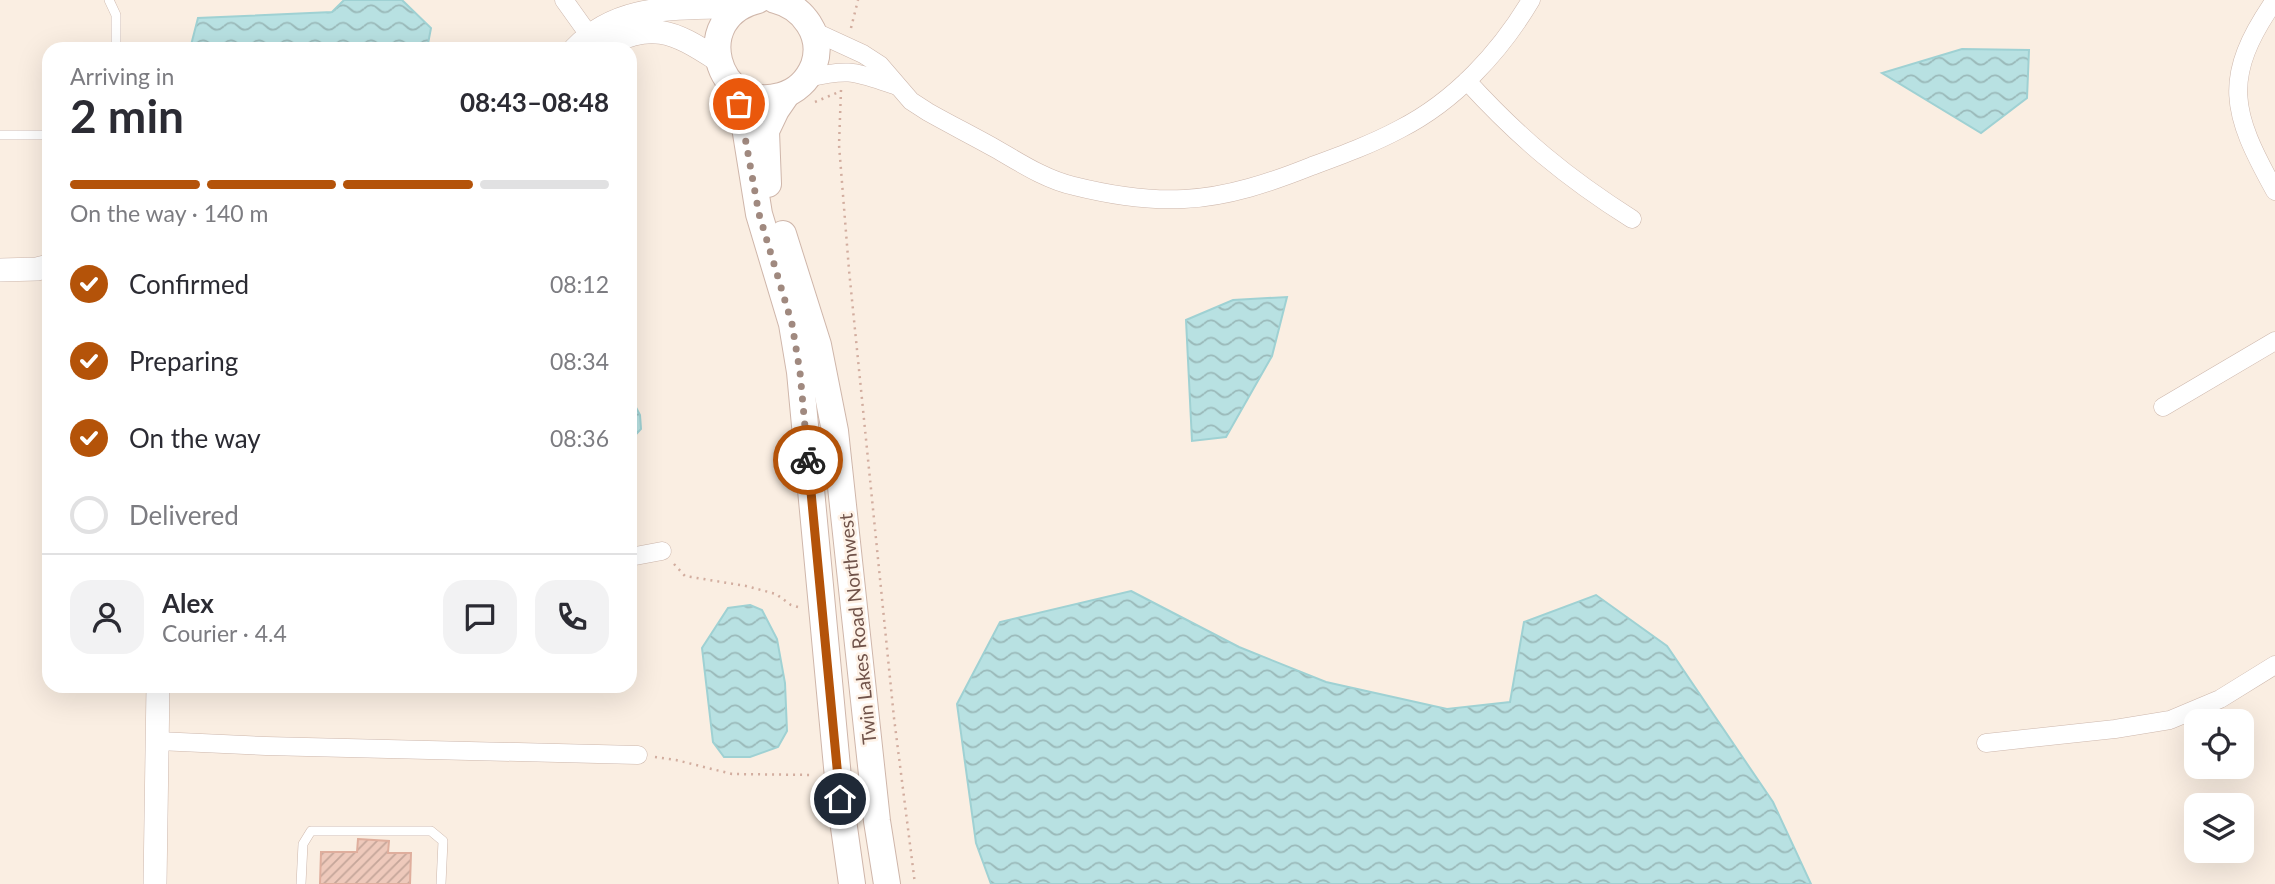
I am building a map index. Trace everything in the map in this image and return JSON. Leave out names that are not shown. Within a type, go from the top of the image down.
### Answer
[{"type":"main road","points":[[775,0],[786,3],[812,18]]},
{"type":"main road","points":[[718,60],[720,29],[729,16],[749,3]]},
{"type":"main road","name":"Twin Lakes Road Northwest","points":[[812,18],[817,47],[814,64],[776,110],[766,131],[767,179],[818,345],[835,431],[877,821],[887,884]]},
{"type":"main road","name":"Twin Lakes Road Northwest","points":[[718,60],[739,104],[759,214],[792,324],[800,372],[840,799],[852,884]]},
{"type":"main road","points":[[730,83],[743,93],[772,99],[797,86]]},
{"type":"street","points":[[564,0],[587,42]]},
{"type":"street","points":[[812,18],[880,65],[911,102],[1045,176],[1071,186],[1157,200],[1212,197],[1286,176],[1401,129],[1424,115],[1467,81],[1512,29],[1531,0]]},
{"type":"street","points":[[2275,0],[2253,33],[2243,57],[2238,82],[2239,108],[2245,133],[2275,191]]},
{"type":"street","points":[[591,42],[632,9],[683,6],[710,8],[749,3]]},
{"type":"street","points":[[598,42],[648,31],[664,32],[685,38],[718,60]]},
{"type":"street","points":[[797,86],[842,71],[868,74],[897,86]]},
{"type":"street","points":[[1467,81],[1501,118],[1559,169],[1632,219]]},
{"type":"street","points":[[0,271],[42,267]]},
{"type":"street","points":[[2164,407],[2275,341]]},
{"type":"street","points":[[637,556],[662,551]]},
{"type":"street","points":[[1986,743],[2115,729],[2169,720],[2220,699],[2275,665]]},
{"type":"street","points":[[155,884],[159,693]]},
{"type":"street","points":[[158,741],[638,755]]},
{"type":"lane","points":[[109,0],[116,15],[116,42]]},
{"type":"lane","points":[[0,135],[42,135]]},
{"type":"lane","points":[[301,884],[303,844],[311,831],[431,831],[443,841],[441,884]]},
{"type":"path","points":[[851,29],[858,0]]},
{"type":"path","points":[[842,71],[839,145],[849,270],[894,718],[915,884]]},
{"type":"path","points":[[662,551],[685,576],[776,594],[798,607]]},
{"type":"path","points":[[638,755],[676,760],[732,774],[814,775]]},
{"type":"water","points":[[344,0],[402,0],[431,28],[428,42],[192,42],[198,18],[332,12]]},
{"type":"water","points":[[1962,49],[2029,50],[2027,98],[1981,133],[1882,73]]},
{"type":"water","points":[[1287,297],[1272,356],[1226,437],[1192,441],[1186,320],[1233,300]]},
{"type":"water","points":[[637,409],[640,415],[641,429],[637,433]]},
{"type":"water","points":[[1131,591],[1239,647],[1326,682],[1447,709],[1510,702],[1524,622],[1596,595],[1667,646],[1773,802],[1811,884],[991,884],[976,843],[957,704],[1000,622]]},
{"type":"water","points":[[750,605],[762,610],[777,639],[785,683],[787,731],[778,747],[750,757],[724,757],[713,742],[702,648],[728,608]]},
{"type":"building","points":[[358,839],[389,841],[388,853],[411,853],[410,884],[320,884],[321,852],[357,852]]},
{"type":"way so far","points":[[739,104],[759,214],[792,324],[800,372],[808,460]]},
{"type":"route","points":[[808,460],[840,799]]}]
